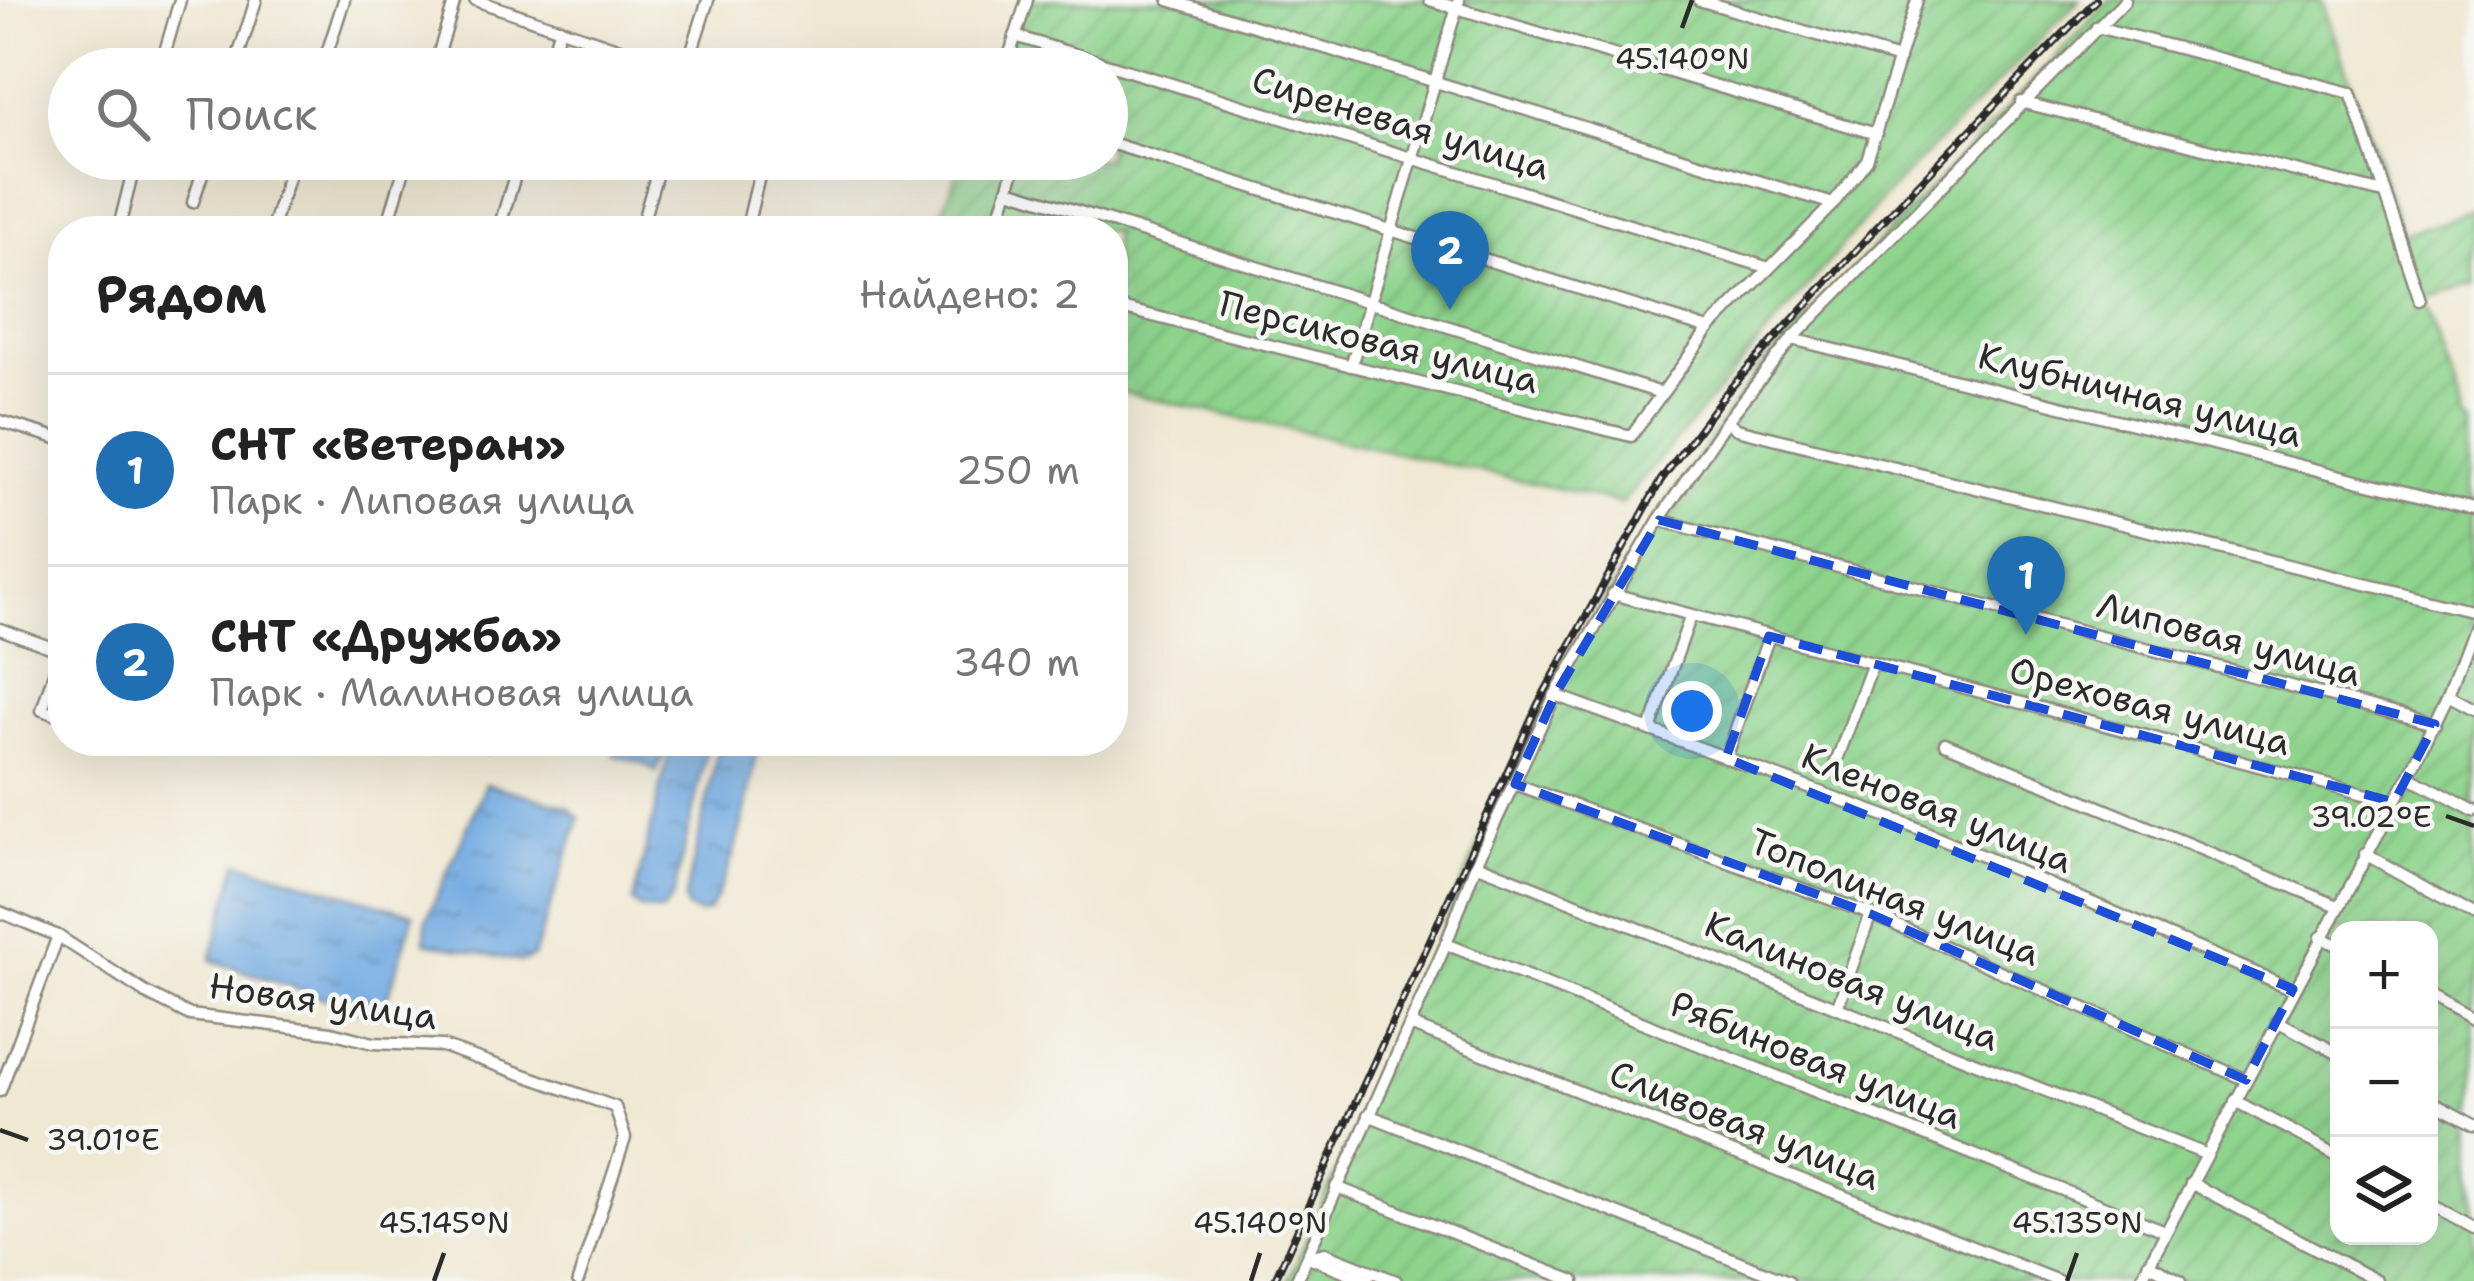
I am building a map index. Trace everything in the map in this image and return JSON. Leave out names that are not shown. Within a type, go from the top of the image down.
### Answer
[{"type":"street","points":[[166,48],[180,0]]},
{"type":"street","points":[[241,48],[256,0]]},
{"type":"street","points":[[329,48],[344,0]]},
{"type":"street","points":[[440,48],[455,0]]},
{"type":"street","points":[[476,0],[620,48]]},
{"type":"street","points":[[690,48],[708,0]]},
{"type":"street","points":[[1011,48],[1027,0]]},
{"type":"street","points":[[1169,0],[1832,204]]},
{"type":"street","points":[[1430,0],[1458,4],[1876,134]]},
{"type":"street","points":[[1699,0],[1899,59]]},
{"type":"street","points":[[1128,227],[1661,393],[1709,328],[1832,204],[1867,160],[1917,0]]},
{"type":"street","points":[[1297,1281],[1446,944],[1476,864],[1555,695],[1659,520],[1727,421],[1792,339],[2125,0]]},
{"type":"street","points":[[1351,366],[1458,4]]},
{"type":"street","points":[[2098,27],[2351,93],[2420,300]]},
{"type":"street","points":[[554,48],[560,28]]},
{"type":"street","name":"Сиреневая улица","points":[[1015,36],[1054,48]]},
{"type":"street","name":"Сиреневая улица","points":[[1128,70],[1769,268]]},
{"type":"street","points":[[2021,102],[2384,193]]},
{"type":"street","points":[[1128,148],[1709,328]]},
{"type":"street","points":[[122,216],[131,180]]},
{"type":"street","points":[[194,202],[201,180]]},
{"type":"street","points":[[276,216],[287,180]]},
{"type":"street","points":[[390,216],[401,180]]},
{"type":"street","points":[[503,216],[514,180]]},
{"type":"street","points":[[644,216],[655,180]]},
{"type":"street","points":[[750,216],[758,180]]},
{"type":"street","points":[[1000,216],[1012,180]]},
{"type":"street","points":[[1010,190],[1093,216]]},
{"type":"street","name":"Персиковая улица","points":[[1128,310],[1631,436],[1661,393]]},
{"type":"street","name":"Клубничная улица","points":[[1792,339],[2474,509]]},
{"type":"street","points":[[0,421],[48,435]]},
{"type":"street","points":[[1727,421],[1737,429],[2474,611]]},
{"type":"street","name":"Липовая улица","points":[[1659,520],[2434,724]]},
{"type":"street","name":"Ореховая улица","points":[[1612,594],[2394,802]]},
{"type":"street","points":[[1650,730],[1691,615]]},
{"type":"street","points":[[2140,1281],[2409,776],[2474,625]]},
{"type":"street","points":[[0,629],[48,646]]},
{"type":"street","points":[[1726,758],[1769,636]]},
{"type":"street","points":[[1835,765],[1873,663]]},
{"type":"street","points":[[2448,694],[2474,709]]},
{"type":"street","name":"Кленовая улица","points":[[1555,695],[1910,825],[2293,989]]},
{"type":"street","points":[[1945,743],[2338,906]]},
{"type":"street","points":[[2409,776],[2474,811]]},
{"type":"street","name":"Тополиная улица","points":[[1515,784],[1871,914],[2246,1080]]},
{"type":"street","points":[[2365,854],[2474,914]]},
{"type":"street","name":"Калиновая улица","points":[[1476,864],[2205,1154]]},
{"type":"street","name":"Новая улица","points":[[0,912],[58,935],[146,993],[190,1015],[332,1032],[373,1042],[442,1046],[615,1107],[625,1138],[578,1281]]},
{"type":"street","points":[[1837,1008],[1871,914]]},
{"type":"street","points":[[0,1091],[58,935]]},
{"type":"street","points":[[2321,937],[2330,942]]},
{"type":"street","name":"Рябиновая улица","points":[[1446,944],[2165,1231]]},
{"type":"street","points":[[2438,1000],[2474,1020]]},
{"type":"street","points":[[2277,1022],[2330,1049]]},
{"type":"street","name":"Сливовая улица","points":[[1410,1025],[2058,1281]]},
{"type":"street","points":[[2235,1100],[2330,1151]]},
{"type":"street","points":[[2438,1106],[2474,1125]]},
{"type":"street","points":[[1368,1115],[1788,1281]]},
{"type":"street","points":[[2191,1183],[2377,1281]]},
{"type":"street","points":[[1336,1187],[1574,1281]]},
{"type":"street","points":[[2438,1208],[2474,1227]]},
{"type":"street","points":[[1308,1257],[1325,1253],[1396,1281]]},
{"type":"street","points":[[1308,1257],[1369,1281]]},
{"type":"street","points":[[2148,1264],[2181,1281]]},
{"type":"highlighted area","points":[[1659,520],[2435,724],[2394,802],[1769,636],[1726,758],[2293,989],[2246,1080],[1871,914],[1515,784],[1555,695]]},
{"type":"green space","points":[[1022,0],[2079,0],[1882,199],[1622,503],[1128,393],[1128,216],[941,216],[954,180],[1128,180],[1128,48],[1004,48]]},
{"type":"green space","points":[[2111,0],[2323,0],[2403,233],[2474,215],[2474,285],[2425,299],[2468,425],[2474,427],[2474,1281],[1288,1281],[1480,843],[1575,645],[1757,369]]},
{"type":"water","points":[[618,756],[662,756],[656,772]]},
{"type":"water","points":[[668,756],[706,756],[673,897],[662,912],[642,909],[633,902]]},
{"type":"water","points":[[717,756],[756,756],[728,871],[709,911],[699,914],[687,909],[685,900]]},
{"type":"water","points":[[486,784],[567,806],[580,818],[533,957],[522,962],[425,942],[426,921]]},
{"type":"water","points":[[238,862],[414,914],[389,994],[377,1016],[211,960]]},
{"type":"railway","points":[[1274,1281],[1538,704],[1661,480],[1725,394],[1877,227],[2096,0]]},
{"type":"place","name":"СНТ «Дружба»","points":[[1450,310]]},
{"type":"place","name":"СНТ «Ветеран»","points":[[2026,635]]}]
